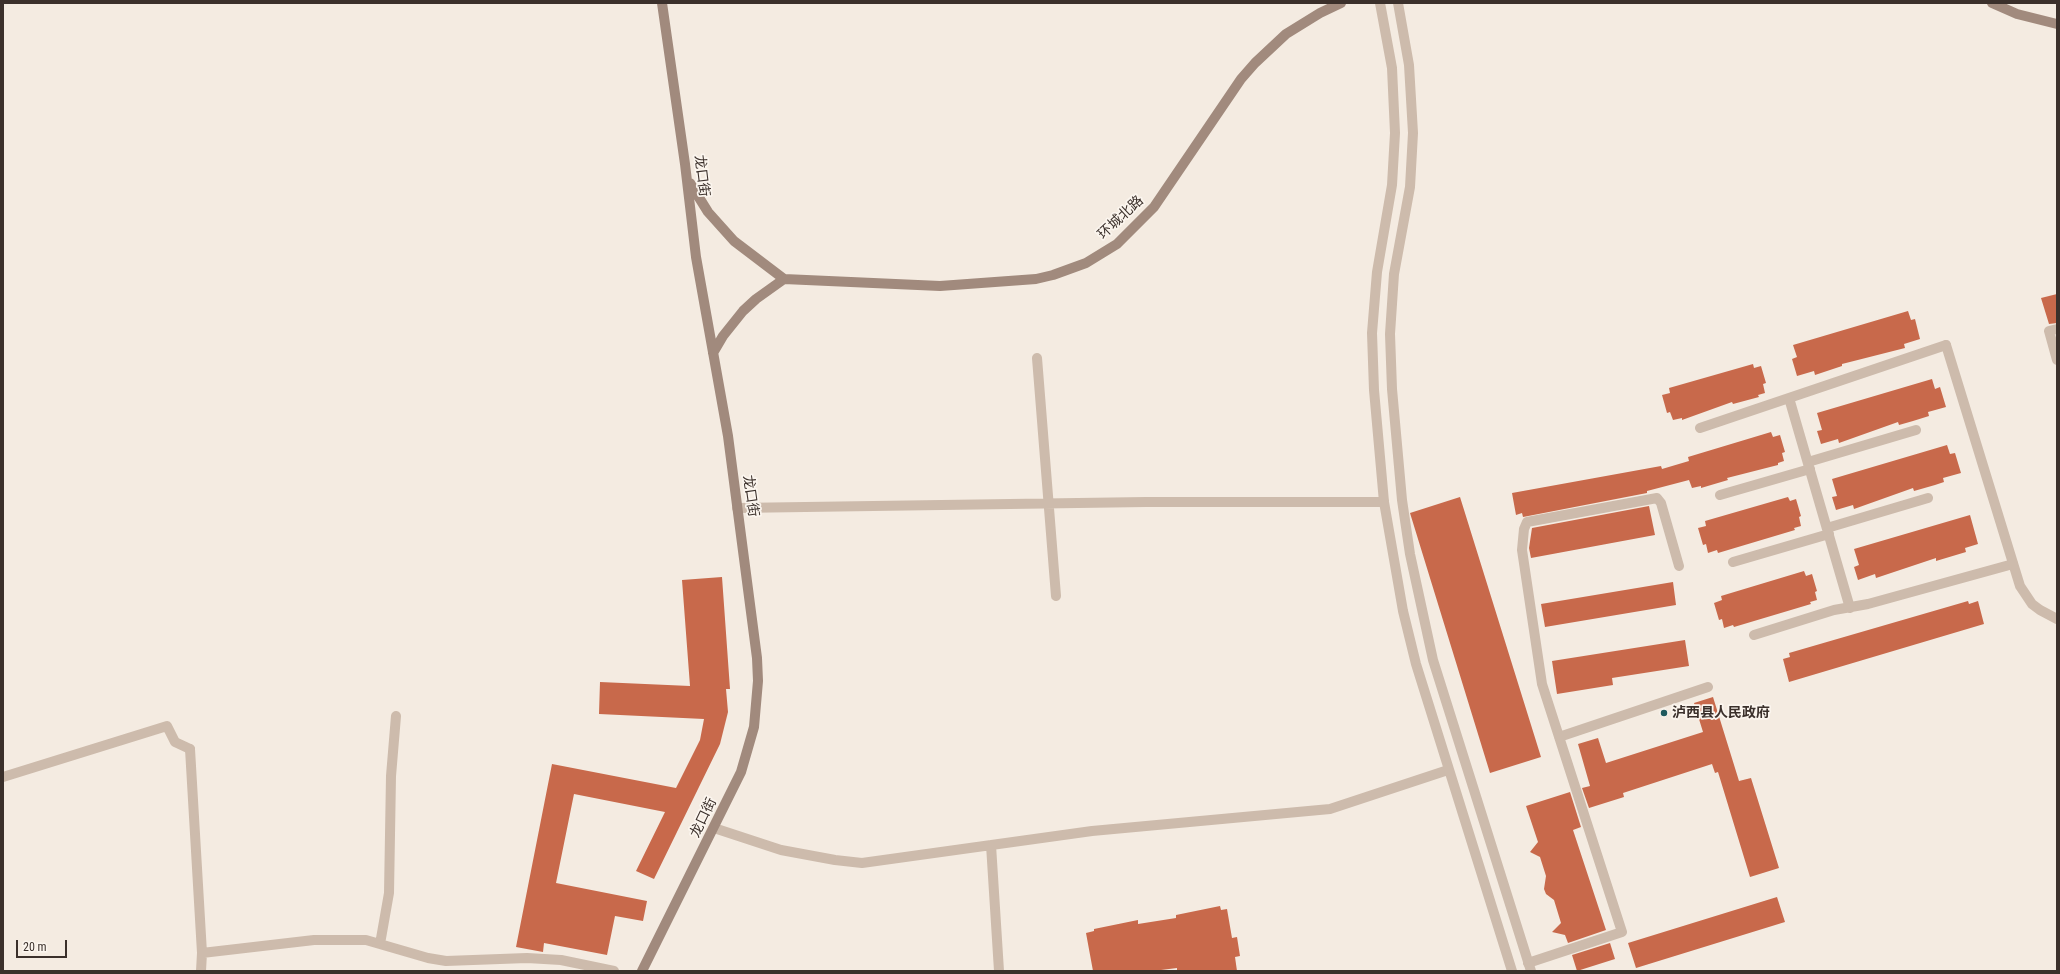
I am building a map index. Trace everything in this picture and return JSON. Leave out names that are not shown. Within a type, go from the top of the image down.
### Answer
[{"type":"main road","name":"龙口街","points":[[642,971],[741,772],[754,727],[757,703],[757,658],[728,436],[696,257],[687,178],[662,3]]},
{"type":"main road","name":"环城北路","points":[[784,279],[940,286],[1036,278],[1064,271],[1086,263],[1117,244],[1154,207],[1241,79],[1255,63],[1286,34],[1320,13],[1341,3]]},
{"type":"main road","points":[[1992,3],[2017,14],[2057,24]]},
{"type":"main road","points":[[687,178],[701,201],[720,227],[749,253],[784,279],[756,299],[743,311],[723,336],[713,353]]},
{"type":"street","points":[[1380,3],[1392,68],[1395,133],[1392,185],[1377,272],[1372,334],[1374,390],[1384,502],[1394,564],[1416,664],[1512,971]]},
{"type":"street","points":[[1398,3],[1409,66],[1413,134],[1410,187],[1394,274],[1390,334],[1392,389],[1402,500],[1410,554],[1433,660],[1530,967],[1622,932],[1542,684],[1521,544],[1524,529],[1527,522],[1658,498],[1661,503],[1680,566]]},
{"type":"street","points":[[2057,329],[2049,331],[2057,360]]},
{"type":"street","points":[[1700,428],[1946,345],[2020,586],[2025,595],[2040,610],[2057,619]]},
{"type":"street","points":[[1038,358],[1056,596]]},
{"type":"street","points":[[1790,398],[1850,608]]},
{"type":"street","points":[[1720,495],[1916,430]]},
{"type":"street","points":[[1733,562],[1928,498]]},
{"type":"street","points":[[737,508],[1049,503],[1384,502]]},
{"type":"street","points":[[1754,635],[1834,610],[1868,604],[2013,564]]},
{"type":"street","points":[[1559,737],[1708,687]]},
{"type":"street","points":[[380,944],[389,893],[391,776],[396,716]]},
{"type":"street","points":[[3,777],[167,726],[175,742],[190,749],[202,953],[201,971]]},
{"type":"street","points":[[714,828],[781,850],[834,860],[862,863],[1092,830],[1330,809],[1448,770]]},
{"type":"street","points":[[991,845],[999,971]]},
{"type":"street","points":[[202,953],[314,940],[366,940],[428,958],[446,961],[527,958],[561,960],[614,971]]},
{"type":"building","points":[[2057,294],[2057,323],[2049,324],[2041,298]]},
{"type":"building","points":[[1908,311],[1911,320],[1915,319],[1920,339],[1904,344],[1905,348],[1842,364],[1842,366],[1815,375],[1814,371],[1797,376],[1792,359],[1797,357],[1793,345]]},
{"type":"building","points":[[1753,364],[1754,368],[1761,366],[1766,383],[1763,384],[1765,393],[1758,395],[1759,397],[1733,404],[1732,402],[1682,420],[1682,418],[1673,420],[1670,412],[1667,413],[1662,395],[1670,393],[1669,388]]},
{"type":"building","points":[[1932,379],[1935,389],[1940,387],[1946,407],[1928,412],[1929,416],[1899,425],[1898,422],[1839,443],[1838,439],[1821,444],[1817,431],[1822,430],[1817,413]]},
{"type":"building","points":[[1771,432],[1773,437],[1780,435],[1785,452],[1782,453],[1784,461],[1778,463],[1778,465],[1727,478],[1728,480],[1701,488],[1701,486],[1692,488],[1689,480],[1647,491],[1647,493],[1523,517],[1522,513],[1516,515],[1512,493],[1661,466],[1662,469],[1689,461],[1688,457]]},
{"type":"building","points":[[1947,445],[1950,454],[1955,453],[1961,473],[1943,478],[1944,482],[1914,491],[1913,488],[1854,509],[1853,505],[1836,510],[1832,497],[1837,496],[1832,479]]},
{"type":"building","points":[[1460,497],[1541,757],[1490,773],[1410,513]]},
{"type":"building","points":[[1788,497],[1790,501],[1796,499],[1801,516],[1799,517],[1801,526],[1794,528],[1795,530],[1718,553],[1717,550],[1708,553],[1706,544],[1703,545],[1698,528],[1706,526],[1705,521]]},
{"type":"building","points":[[1649,506],[1655,535],[1531,558],[1529,548],[1532,528]]},
{"type":"building","points":[[1970,515],[1978,544],[1965,548],[1966,552],[1936,561],[1936,558],[1876,578],[1875,574],[1858,580],[1854,567],[1859,565],[1854,549]]},
{"type":"building","points":[[1804,571],[1806,576],[1812,574],[1817,591],[1815,592],[1817,600],[1810,602],[1811,604],[1734,627],[1733,625],[1724,628],[1722,619],[1719,620],[1714,603],[1722,600],[1721,596]]},
{"type":"building","points":[[722,577],[730,689],[726,689],[728,712],[720,744],[654,879],[636,871],[665,812],[574,794],[556,883],[647,901],[643,921],[615,916],[607,955],[544,943],[543,952],[516,947],[552,764],[676,788],[700,740],[704,719],[599,714],[600,682],[690,686],[682,580]]},
{"type":"building","points":[[1673,582],[1676,605],[1545,627],[1541,604]]},
{"type":"building","points":[[1968,601],[1969,604],[1978,601],[1984,624],[1789,682],[1783,659],[1790,657],[1789,653]]},
{"type":"building","points":[[1685,640],[1689,666],[1612,678],[1613,685],[1557,694],[1552,661]]},
{"type":"building","points":[[1713,697],[1739,781],[1751,778],[1779,868],[1750,877],[1718,772],[1715,773],[1712,764],[1623,793],[1624,797],[1589,808],[1582,788],[1590,786],[1578,744],[1598,738],[1606,763],[1703,732],[1694,703]]},
{"type":"building","points":[[1570,792],[1581,827],[1573,830],[1606,930],[1568,943],[1565,935],[1552,932],[1561,923],[1554,900],[1546,894],[1544,889],[1546,876],[1540,857],[1530,852],[1538,842],[1526,806]]},
{"type":"building","points":[[1777,897],[1785,922],[1636,968],[1628,943]]},
{"type":"building","points":[[1220,906],[1221,910],[1227,909],[1232,938],[1237,937],[1240,956],[1235,957],[1237,971],[1177,971],[1177,968],[1153,971],[1093,971],[1086,933],[1094,931],[1094,929],[1138,920],[1138,924],[1176,918],[1176,915]]},
{"type":"building","points":[[1610,943],[1615,959],[1577,971],[1572,955]]},
{"type":"place","name":"泸西县人民政府","points":[[1664,713]]}]
